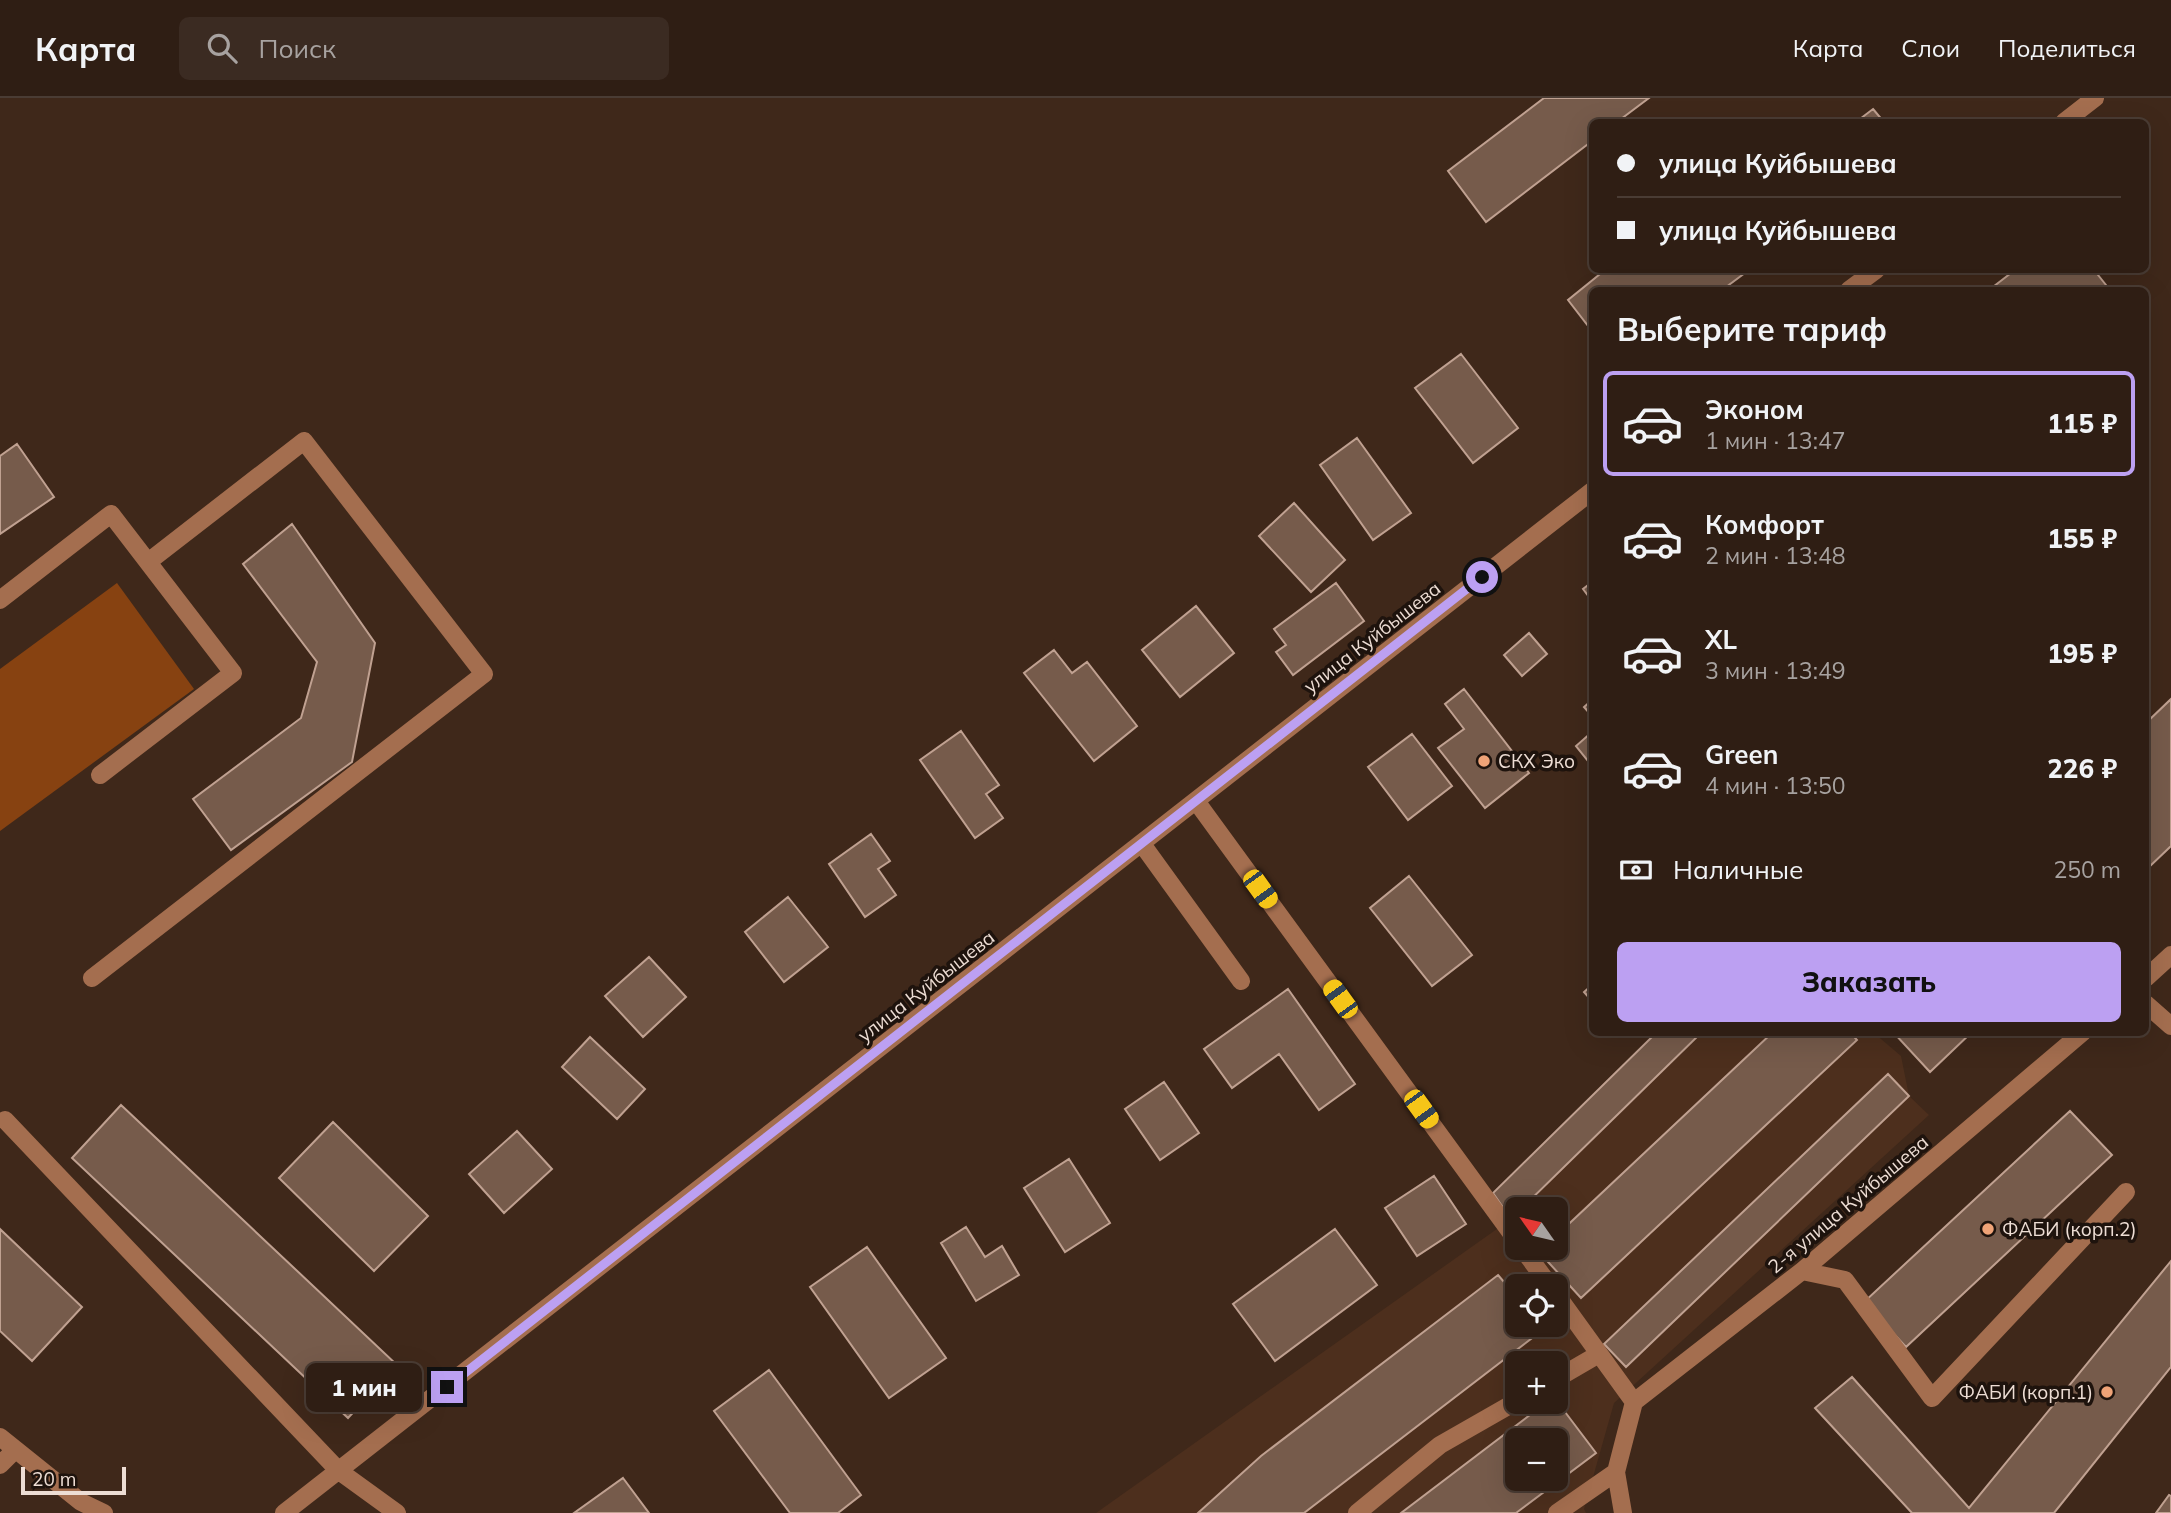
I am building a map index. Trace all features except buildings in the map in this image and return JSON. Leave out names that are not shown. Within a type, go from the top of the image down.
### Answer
[{"type":"street","points":[[2068,119],[2095,98]]},
{"type":"street","points":[[1853,287],[1872,273]]},
{"type":"street","points":[[92,978],[484,674],[304,441],[148,562]]},
{"type":"street","name":"улица Куйбышева","points":[[285,1513],[1589,493]]},
{"type":"street","points":[[0,600],[111,514],[233,673],[100,775]]},
{"type":"street","points":[[1196,801],[1505,1225]]},
{"type":"street","points":[[1142,844],[1241,981]]},
{"type":"street","points":[[2149,975],[2171,955]]},
{"type":"street","points":[[2149,1007],[2171,1026]]},
{"type":"street","name":"2-я улица Куйбышева","points":[[1634,1402],[1802,1271],[2078,1036]]},
{"type":"street","points":[[5,1120],[339,1471],[397,1513]]},
{"type":"street","points":[[1802,1271],[1845,1280],[1932,1398],[2126,1192]]},
{"type":"street","points":[[1568,1311],[1634,1402],[1616,1472],[1623,1513]]},
{"type":"street","points":[[1568,1372],[1599,1354]]},
{"type":"street","points":[[1357,1513],[1440,1445],[1505,1408]]},
{"type":"street","points":[[0,1437],[81,1502],[104,1513]]},
{"type":"street","points":[[0,1465],[15,1450]]},
{"type":"street","points":[[1556,1513],[1616,1472]]},
{"type":"shaded area","points":[[117,583],[194,689],[0,831],[0,669]]},
{"type":"shaded area","points":[[1654,1036],[1878,1036],[1901,1056],[1909,1096],[1929,1115],[1614,1403],[1584,1509],[1586,1513],[1096,1513],[1505,1223],[1505,1260],[1568,1260],[1568,1197],[1505,1197],[1505,1210],[1493,1193]]},
{"type":"place","name":"СКХ Эко","points":[[1484,761]]},
{"type":"place","name":"ФАБИ (корп.2)","points":[[1988,1229]]},
{"type":"place","name":"ФАБИ (корп.1)","points":[[2107,1392]]},
{"type":"route","points":[[447,1387],[1482,577]]}]
